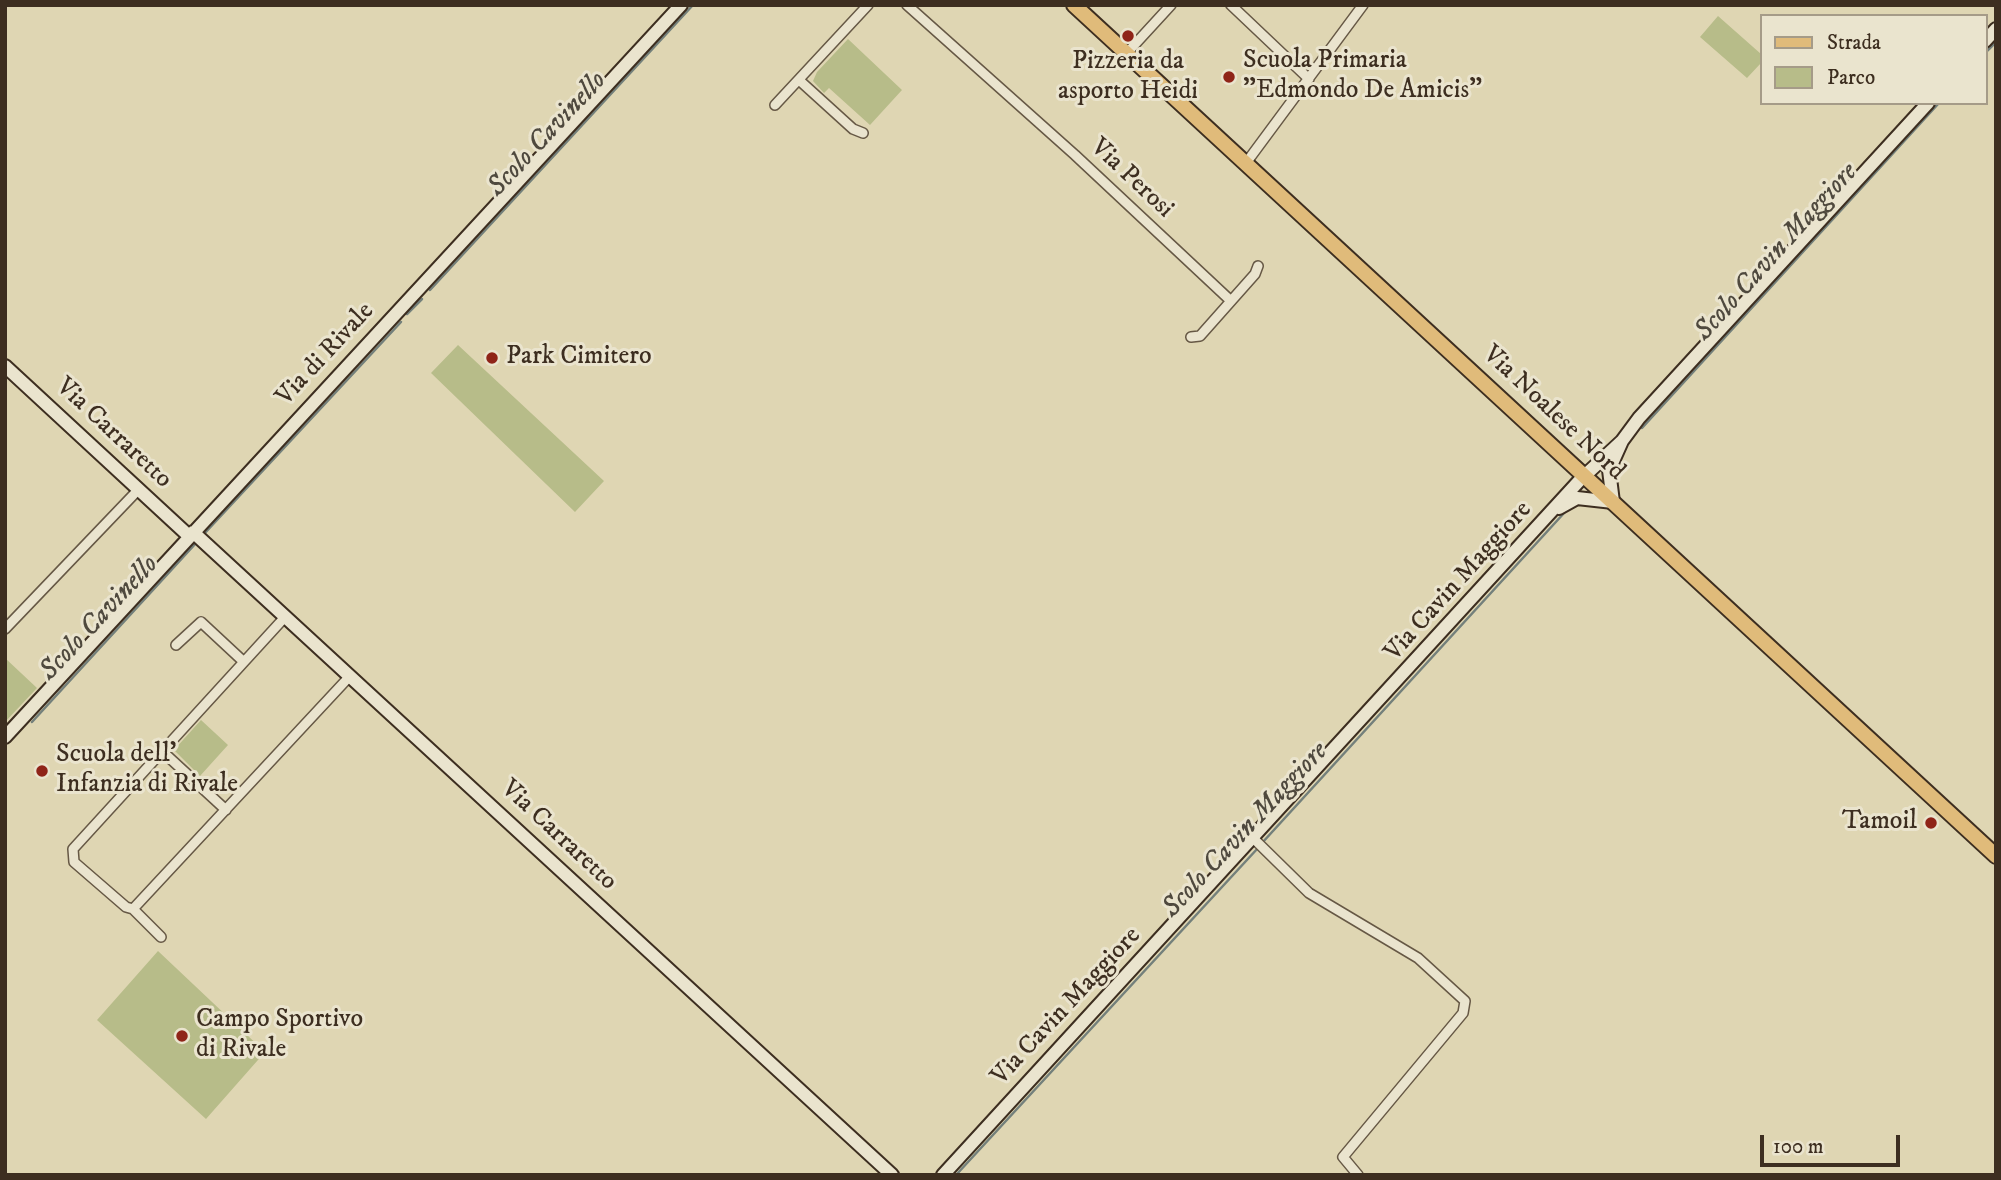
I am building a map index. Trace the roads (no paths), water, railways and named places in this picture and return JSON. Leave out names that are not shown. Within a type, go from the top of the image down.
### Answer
[{"type":"main road","name":"Via Noalese Nord","points":[[1077,6],[1996,856]]},
{"type":"street","name":"Via di Rivale","points":[[5,737],[46,686],[191,534],[681,5]]},
{"type":"street","points":[[775,105],[868,5]]},
{"type":"street","name":"Via Perosi","points":[[907,5],[1075,155],[1231,301]]},
{"type":"street","points":[[1126,54],[1171,5]]},
{"type":"street","points":[[1231,5],[1309,79]]},
{"type":"street","points":[[1245,163],[1363,5]]},
{"type":"street","points":[[799,80],[853,128],[863,133]]},
{"type":"street","name":"Via Cavin Maggiore","points":[[943,1175],[1259,844],[1555,510],[1622,441],[1639,418],[1926,105]]},
{"type":"street","points":[[1191,337],[1200,335],[1255,274],[1258,266]]},
{"type":"street","name":"Via Carraretto","points":[[5,366],[350,676],[892,1175]]},
{"type":"street","name":"Via Cavin Maggiore","points":[[1555,510],[1577,498],[1586,478],[1609,470],[1622,441]]},
{"type":"street","points":[[1577,498],[1613,502],[1609,470]]},
{"type":"street","points":[[5,629],[139,489]]},
{"type":"street","points":[[161,937],[133,909],[121,904],[77,865],[71,854],[76,845],[285,617]]},
{"type":"street","points":[[176,645],[201,622],[244,662]]},
{"type":"street","points":[[133,909],[350,676]]},
{"type":"street","points":[[162,751],[226,810]]},
{"type":"street","points":[[1259,844],[1309,893],[1418,958],[1461,994],[1465,1001],[1463,1013],[1343,1157],[1358,1175]]},
{"type":"waterway","name":"Scolo Cavinello","points":[[430,290],[693,5]]},
{"type":"waterway","name":"Scolo Cavin Maggiore","points":[[1987,51],[1996,42]]},
{"type":"waterway","name":"Scolo Cavin Maggiore","points":[[1642,428],[1937,105]]},
{"type":"waterway","name":"Scolo Cavinello","points":[[407,314],[422,299]]},
{"type":"waterway","name":"Scolo Cavinello","points":[[204,534],[401,322]]},
{"type":"waterway","name":"Scolo Cavin Maggiore","points":[[1262,843],[1565,512]]},
{"type":"waterway","name":"Scolo Cavinello","points":[[32,722],[197,542]]},
{"type":"waterway","name":"Scolo Cavin Maggiore","points":[[956,1175],[1258,848]]},
{"type":"place","name":"Pizzeria da asporto Heidi","points":[[1128,36]]},
{"type":"place","name":"Scuola Primaria \"Edmondo De Amicis\"","points":[[1229,77]]},
{"type":"place","name":"Park Cimitero","points":[[492,358]]},
{"type":"place","name":"Scuola dell' Infanzia di Rivale","points":[[42,771]]},
{"type":"place","name":"Tamoil","points":[[1931,823]]},
{"type":"place","name":"Campo Sportivo di Rivale","points":[[182,1036]]}]
